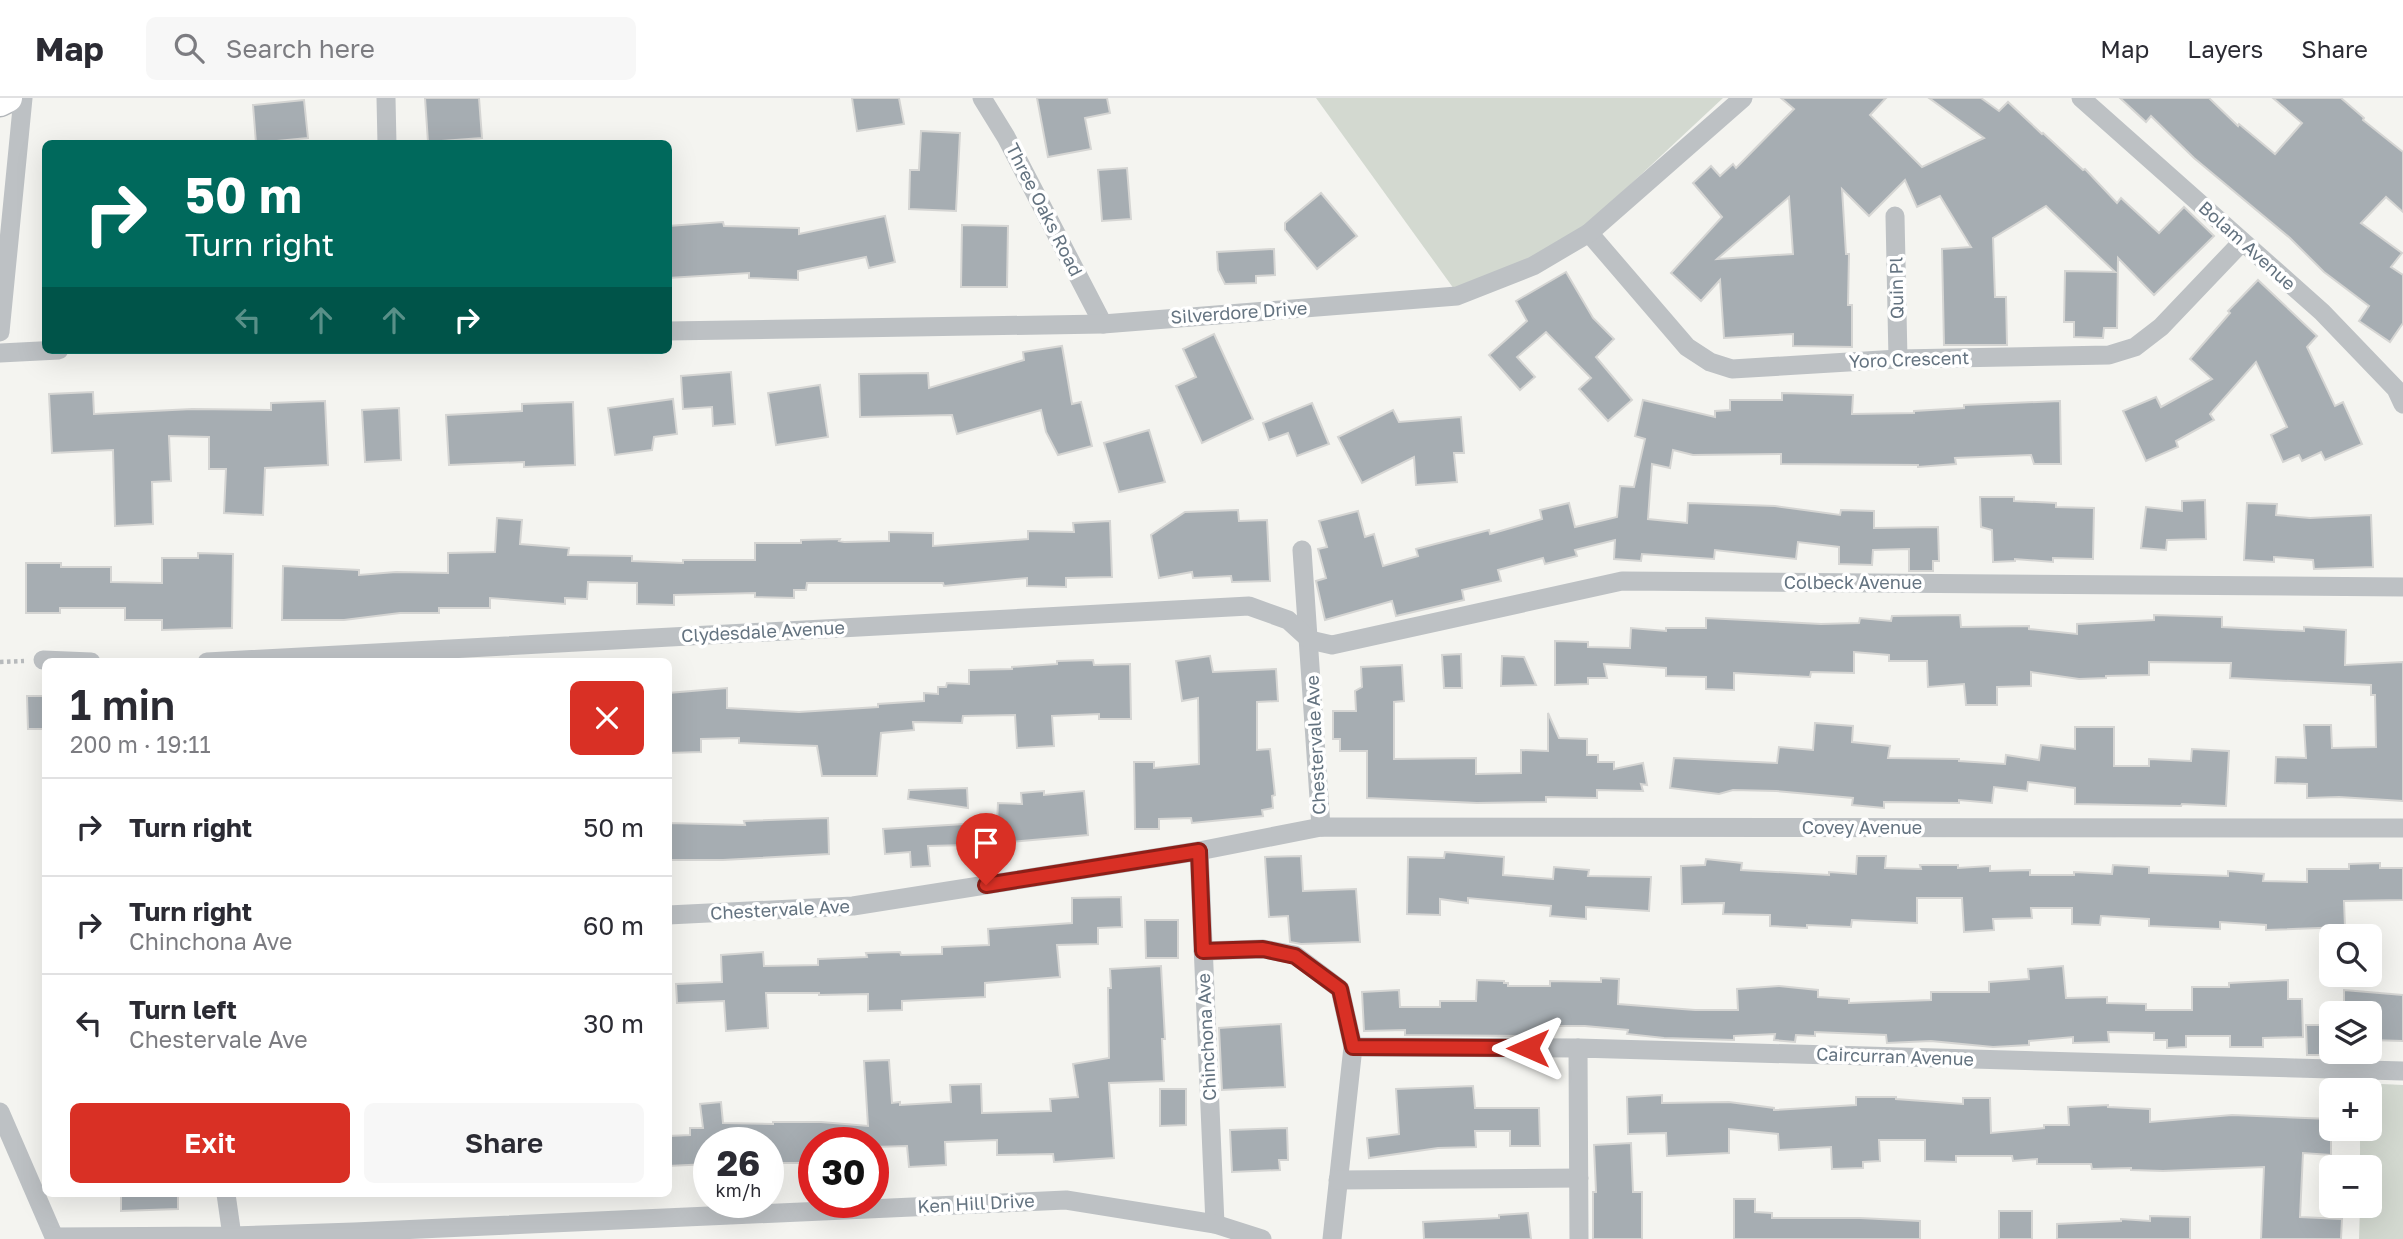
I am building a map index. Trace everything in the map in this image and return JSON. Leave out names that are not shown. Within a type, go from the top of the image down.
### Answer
[{"type":"main road","points":[[0,102],[8,98]]},
{"type":"street","points":[[0,332],[23,98]]},
{"type":"street","points":[[386,98],[387,140]]},
{"type":"street","name":"Three Oaks Road","points":[[982,98],[1006,137],[1103,324]]},
{"type":"street","name":"Silverdore Drive","points":[[672,331],[1103,324],[1457,296],[1533,266],[1588,233],[1743,98]]},
{"type":"street","name":"Bolam Avenue","points":[[2081,98],[2322,312],[2396,389],[2403,404]]},
{"type":"street","name":"Quin Pl","points":[[1895,216],[1898,359]]},
{"type":"street","name":"Yoro Crescent","points":[[1588,233],[1687,347],[1710,362],[1732,369],[1898,359],[2109,355],[2135,347],[2161,327],[2242,242]]},
{"type":"street","points":[[0,353],[42,351]]},
{"type":"street","name":"Chestervale Ave","points":[[672,915],[853,906],[1199,851],[1321,827],[1302,550]]},
{"type":"street","name":"Colbeck Avenue","points":[[1310,640],[1332,645],[1622,581],[2403,587]]},
{"type":"street","name":"Clydesdale Avenue","points":[[280,658],[1249,606],[1288,620],[1310,640]]},
{"type":"street","name":"Covey Avenue","points":[[1321,827],[2403,828]]},
{"type":"street","name":"Chinchona Ave","points":[[1199,851],[1215,1224]]},
{"type":"street","points":[[1203,951],[1263,949],[1295,956],[1340,989],[1353,1047],[1332,1239]]},
{"type":"street","name":"Caircurran Avenue","points":[[1353,1047],[1578,1048],[2403,1071]]},
{"type":"street","points":[[1578,1048],[1579,1239]]},
{"type":"street","points":[[0,1112],[55,1238]]},
{"type":"street","points":[[1338,1180],[1579,1178]]},
{"type":"street","points":[[226,1197],[232,1236]]},
{"type":"street","name":"Ken Hill Drive","points":[[55,1238],[355,1236],[1066,1200],[1215,1224],[1262,1239]]},
{"type":"shaded area","points":[[1316,98],[1723,98],[1587,225],[1530,258],[1454,289]]},
{"type":"shaded area","points":[[2382,1084],[2403,1085],[2403,1239],[2359,1239],[2360,1218],[2382,1218],[2382,1155],[2360,1155],[2360,1141],[2382,1141]]},
{"type":"building","points":[[425,98],[479,98],[482,138],[428,140]]},
{"type":"building","points":[[852,98],[899,98],[904,124],[857,131]]},
{"type":"building","points":[[1037,98],[1107,98],[1110,113],[1085,118],[1091,149],[1048,157]]},
{"type":"building","points":[[1781,98],[1886,98],[1870,115],[1922,167],[1984,138],[1929,98],[1981,98],[1999,111],[2008,102],[2085,169],[2117,203],[2121,198],[2159,233],[2184,207],[2214,236],[2154,295],[2118,258],[2117,328],[2104,328],[2103,338],[2074,337],[2074,322],[2064,322],[2065,271],[2115,272],[2046,206],[1993,238],[1995,297],[2006,297],[2007,345],[1944,345],[1942,249],[1971,247],[1940,196],[1917,207],[1905,180],[1869,216],[1842,189],[1846,254],[1849,254],[1848,305],[1852,305],[1852,347],[1793,346],[1793,334],[1724,338],[1720,280],[1701,301],[1671,273],[1722,217],[1693,183],[1711,166],[1720,176],[1733,164],[1736,168],[1794,109]],"holes":[[[1789,197],[1793,254],[1717,259]]]},
{"type":"building","points":[[2120,98],[2209,98],[2238,126],[2239,124],[2275,154],[2302,123],[2273,98],[2341,98],[2364,118],[2363,120],[2403,152],[2403,212],[2386,197],[2361,223],[2402,253],[2391,267],[2403,275],[2403,323],[2390,342],[2359,321],[2369,306],[2324,272],[2290,238],[2194,158],[2151,116],[2146,122]]},
{"type":"building","points":[[304,100],[308,138],[256,140],[253,105]]},
{"type":"building","points":[[921,131],[960,133],[956,211],[909,209],[910,170],[919,170]]},
{"type":"building","points":[[1127,168],[1131,219],[1102,221],[1098,170]]},
{"type":"building","points":[[1321,193],[1357,236],[1317,269],[1285,230],[1285,223]]},
{"type":"building","points":[[885,216],[895,262],[869,268],[866,257],[798,271],[798,280],[749,278],[749,273],[672,278],[672,226],[723,222],[724,226],[799,228],[799,234]]},
{"type":"building","points":[[962,225],[1008,226],[1007,287],[961,287]]},
{"type":"building","points":[[1274,249],[1275,275],[1256,276],[1256,283],[1225,284],[1218,270],[1217,252]]},
{"type":"building","points":[[1566,272],[1593,318],[1614,339],[1596,357],[1632,400],[1608,421],[1579,389],[1591,378],[1546,332],[1517,357],[1535,377],[1520,390],[1489,355],[1527,321],[1516,301]]},
{"type":"building","points":[[2258,280],[2317,336],[2307,347],[2335,406],[2343,402],[2362,444],[2325,460],[2321,452],[2302,461],[2299,455],[2283,462],[2271,435],[2287,427],[2256,362],[2210,414],[2214,420],[2176,441],[2178,447],[2146,461],[2123,411],[2156,397],[2161,407],[2212,379],[2190,359],[2230,313],[2228,311]]},
{"type":"building","points":[[1214,334],[1253,419],[1202,443],[1176,386],[1196,377],[1183,349]]},
{"type":"building","points":[[1062,346],[1072,404],[1081,402],[1092,446],[1058,455],[1046,432],[1041,410],[957,434],[952,415],[860,417],[859,374],[928,373],[929,388],[1024,360],[1023,352]]},
{"type":"building","points":[[731,372],[735,424],[713,426],[712,407],[683,409],[681,376]]},
{"type":"building","points":[[820,385],[828,437],[776,445],[768,393]]},
{"type":"building","points":[[93,392],[94,414],[192,409],[271,410],[271,403],[325,401],[328,465],[265,468],[263,515],[224,513],[226,469],[209,469],[209,437],[169,436],[171,481],[152,482],[153,524],[115,526],[113,450],[52,453],[49,394]]},
{"type":"building","points":[[1782,393],[1853,395],[1852,414],[1914,413],[1964,408],[1964,405],[2060,401],[2061,464],[2034,464],[2031,455],[1955,458],[1956,464],[1918,467],[1781,464],[1781,454],[1693,455],[1673,450],[1670,468],[1652,464],[1648,519],[1687,523],[1688,503],[1775,506],[1840,515],[1841,510],[1874,511],[1874,528],[1938,527],[1939,561],[1933,561],[1933,571],[1909,571],[1909,549],[1873,550],[1872,565],[1839,564],[1839,547],[1798,542],[1796,559],[1715,550],[1714,559],[1642,554],[1641,561],[1614,559],[1615,540],[1575,550],[1577,556],[1545,564],[1543,558],[1498,570],[1501,581],[1462,590],[1464,600],[1396,616],[1392,601],[1325,620],[1316,581],[1326,578],[1318,549],[1327,547],[1319,521],[1358,511],[1365,537],[1374,534],[1383,566],[1418,556],[1416,549],[1489,530],[1490,534],[1542,519],[1540,510],[1569,503],[1575,527],[1617,517],[1620,486],[1634,487],[1645,439],[1635,436],[1643,400],[1715,417],[1715,411],[1730,410],[1730,400],[1782,400]]},
{"type":"building","points":[[673,399],[677,434],[654,437],[652,450],[615,455],[608,408]]},
{"type":"building","points":[[573,402],[575,465],[524,467],[524,462],[449,465],[446,415],[522,411],[522,404]]},
{"type":"building","points":[[1312,403],[1329,444],[1297,456],[1288,433],[1269,440],[1263,423]]},
{"type":"building","points":[[399,408],[401,460],[365,462],[362,410]]},
{"type":"building","points":[[1393,410],[1399,422],[1461,417],[1464,453],[1454,453],[1457,482],[1416,485],[1414,457],[1362,483],[1338,437]]},
{"type":"building","points":[[1149,430],[1165,482],[1119,492],[1104,443]]},
{"type":"building","points":[[1980,497],[2014,497],[2014,501],[2056,503],[2056,507],[2094,508],[2093,559],[2053,558],[2053,562],[2015,559],[1993,562],[1992,530],[1981,527]]},
{"type":"building","points":[[2205,500],[2206,539],[2167,540],[2166,550],[2141,548],[2146,507],[2182,511],[2182,501]]},
{"type":"building","points":[[2247,503],[2277,504],[2276,515],[2310,518],[2371,515],[2373,567],[2314,569],[2313,560],[2274,557],[2274,562],[2244,560]]},
{"type":"building","points":[[1238,510],[1239,521],[1267,520],[1270,581],[1232,582],[1231,576],[1193,578],[1192,572],[1159,578],[1151,535],[1185,512]]},
{"type":"building","points":[[497,518],[522,520],[520,544],[569,548],[568,555],[632,556],[632,561],[683,563],[683,560],[755,560],[755,543],[801,543],[801,540],[840,539],[839,541],[844,542],[889,541],[889,532],[933,533],[933,546],[1028,539],[1028,531],[1074,532],[1073,523],[1110,521],[1112,577],[1066,578],[1066,587],[1027,586],[1027,578],[944,586],[943,583],[807,583],[806,590],[794,590],[794,598],[755,597],[755,593],[674,595],[674,605],[637,604],[637,583],[588,582],[587,599],[565,598],[565,604],[490,598],[490,608],[439,608],[439,613],[400,613],[344,620],[282,620],[283,566],[359,570],[359,575],[396,572],[448,573],[448,553],[495,552]]},
{"type":"building","points":[[198,553],[233,554],[232,628],[162,630],[162,620],[125,620],[125,608],[60,608],[60,613],[26,613],[26,563],[61,563],[61,567],[111,567],[111,582],[162,583],[162,558],[198,558]]},
{"type":"building","points":[[1960,615],[1961,627],[2029,626],[2029,629],[2077,634],[2077,624],[2154,620],[2154,615],[2222,617],[2222,627],[2346,630],[2345,665],[2403,662],[2403,801],[2307,798],[2307,784],[2275,783],[2276,757],[2306,758],[2304,725],[2331,725],[2332,748],[2376,747],[2375,695],[2371,695],[2371,685],[2230,678],[2231,663],[2149,662],[2149,675],[2106,678],[2079,679],[2031,672],[2031,686],[1997,687],[1997,705],[1966,705],[1964,684],[1928,687],[1927,661],[1889,661],[1889,655],[1854,652],[1854,673],[1811,672],[1810,677],[1734,673],[1734,690],[1706,689],[1706,677],[1666,676],[1666,668],[1604,664],[1607,678],[1588,678],[1588,684],[1555,685],[1555,641],[1588,642],[1588,647],[1630,648],[1631,628],[1666,631],[1666,628],[1706,628],[1706,618],[1821,624],[1859,623],[1860,618],[1891,621],[1892,616]]},
{"type":"building","points":[[1461,654],[1462,688],[1444,688],[1442,655]]},
{"type":"building","points":[[1210,656],[1213,672],[1276,669],[1278,701],[1257,702],[1257,750],[1270,749],[1275,795],[1272,796],[1273,808],[1262,810],[1263,816],[1192,823],[1191,818],[1159,819],[1159,829],[1135,829],[1134,762],[1154,762],[1154,768],[1199,764],[1198,698],[1182,701],[1176,661]]},
{"type":"building","points":[[1502,656],[1524,657],[1536,685],[1501,686]]},
{"type":"building","points":[[1093,660],[1094,665],[1130,664],[1131,719],[1099,719],[1099,714],[1052,716],[1054,746],[1017,748],[1015,715],[963,716],[962,723],[913,722],[914,730],[881,733],[877,776],[822,776],[817,746],[739,743],[739,738],[701,739],[701,752],[672,753],[672,693],[727,688],[727,708],[799,712],[878,707],[878,704],[924,701],[924,693],[938,694],[938,687],[946,687],[947,683],[969,684],[969,670],[1012,669],[1057,664],[1057,661]]},
{"type":"building","points":[[1402,665],[1404,701],[1394,702],[1394,759],[1476,758],[1476,774],[1521,773],[1521,750],[1548,751],[1548,713],[1559,738],[1587,739],[1587,755],[1598,755],[1598,762],[1614,762],[1614,769],[1643,763],[1647,785],[1641,784],[1643,791],[1597,790],[1597,798],[1546,797],[1546,802],[1477,803],[1367,798],[1367,751],[1340,751],[1340,739],[1333,739],[1333,711],[1356,711],[1355,691],[1362,687],[1361,667]]},
{"type":"building","points":[[27,696],[42,696],[42,729],[28,729]]},
{"type":"building","points":[[1815,723],[1853,726],[1852,742],[1890,746],[1888,758],[1959,759],[2005,764],[2006,755],[2039,760],[2041,745],[2075,749],[2075,727],[2114,727],[2114,766],[2149,766],[2149,759],[2191,761],[2192,749],[2229,751],[2226,806],[2075,804],[2075,788],[2028,782],[2027,791],[1994,787],[1992,803],[1959,800],[1959,803],[1884,802],[1884,808],[1852,805],[1853,798],[1776,791],[1733,790],[1719,794],[1670,788],[1674,758],[1777,763],[1779,747],[1813,750]]},
{"type":"building","points":[[967,788],[968,808],[908,799],[909,790]]},
{"type":"building","points":[[1044,791],[1044,795],[1084,791],[1088,835],[1009,842],[969,841],[969,845],[928,846],[930,866],[911,867],[910,852],[885,854],[883,829],[997,822],[998,803],[1022,804],[1021,793]]},
{"type":"building","points":[[828,818],[829,854],[672,860],[672,823],[745,825],[744,821]]},
{"type":"building","points":[[1445,852],[1504,857],[1503,875],[1553,879],[1554,867],[1589,870],[1588,876],[1651,877],[1649,911],[1586,907],[1586,919],[1550,916],[1551,906],[1468,898],[1468,903],[1440,899],[1440,915],[1407,914],[1408,857],[1444,858]]},
{"type":"building","points":[[1301,856],[1303,891],[1356,889],[1360,942],[1290,942],[1288,916],[1269,917],[1265,857]]},
{"type":"building","points":[[1857,856],[1886,856],[1885,868],[1921,869],[1920,865],[1958,865],[1958,868],[1990,866],[1990,871],[2030,870],[2030,875],[2074,875],[2074,872],[2112,874],[2113,865],[2149,867],[2149,873],[2228,876],[2228,871],[2264,874],[2263,881],[2307,882],[2307,869],[2349,869],[2349,864],[2380,863],[2380,868],[2403,868],[2403,900],[2344,901],[2345,924],[2319,924],[2319,928],[2266,930],[2266,925],[2220,922],[2220,929],[2149,926],[2149,919],[2101,916],[2100,925],[2072,924],[2072,908],[2031,908],[2032,918],[1993,919],[1994,930],[1964,932],[1962,898],[1917,898],[1917,923],[1852,920],[1851,927],[1807,925],[1807,928],[1770,926],[1770,915],[1723,914],[1724,903],[1682,904],[1681,866],[1705,865],[1706,859],[1742,863],[1741,870],[1856,874]]},
{"type":"building","points":[[1121,897],[1122,927],[1098,928],[1098,944],[1057,945],[1060,977],[985,983],[985,997],[902,1001],[902,1010],[868,1011],[868,994],[766,993],[768,1028],[726,1031],[724,1001],[677,1003],[676,984],[722,982],[721,955],[763,952],[764,966],[818,965],[818,959],[867,957],[866,953],[942,954],[942,947],[989,945],[988,929],[1072,923],[1072,898]]},
{"type":"building","points":[[1145,920],[1178,920],[1178,958],[1146,958]]},
{"type":"building","points":[[1161,966],[1164,1081],[1109,1083],[1114,1158],[1054,1162],[1053,1154],[997,1155],[997,1140],[945,1142],[946,1165],[909,1167],[907,1146],[889,1147],[889,1127],[798,1127],[798,1163],[784,1163],[784,1127],[703,1127],[700,1104],[721,1102],[723,1123],[821,1122],[868,1126],[864,1061],[889,1060],[892,1103],[900,1102],[900,1105],[951,1102],[950,1085],[981,1084],[982,1113],[1051,1111],[1050,1099],[1078,1097],[1073,1064],[1109,1058],[1108,988],[1111,988],[1110,969]]},
{"type":"building","points":[[2063,966],[2066,998],[2107,997],[2107,1003],[2146,1004],[2146,1010],[2192,1010],[2192,987],[2229,987],[2229,983],[2288,980],[2288,999],[2302,999],[2303,1037],[2263,1038],[2263,1047],[2230,1047],[2230,1036],[2186,1036],[2186,1047],[2167,1048],[2167,1040],[2154,1040],[2154,1033],[2108,1032],[2109,1042],[2073,1043],[2073,1037],[2029,1041],[2029,1045],[1993,1047],[1931,1041],[1887,1043],[1886,1035],[1815,1032],[1815,1036],[1796,1035],[1795,1042],[1774,1040],[1775,1034],[1734,1036],[1734,1040],[1664,1038],[1627,1034],[1628,1030],[1585,1026],[1543,1026],[1543,1036],[1405,1035],[1405,1030],[1364,1031],[1362,992],[1399,990],[1400,1007],[1440,1007],[1440,1001],[1476,1001],[1477,980],[1504,981],[1508,986],[1550,986],[1550,981],[1601,982],[1601,978],[1619,979],[1618,1004],[1695,1010],[1738,1010],[1737,989],[1779,986],[1818,990],[1818,997],[1849,999],[1849,1003],[1931,1000],[1931,992],[1989,992],[1989,982],[2029,979],[2028,969]]},
{"type":"building","points":[[2344,990],[2403,995],[2403,1041],[2382,1040],[2382,1001],[2344,1001]]},
{"type":"building","points":[[1281,1024],[1285,1087],[1222,1090],[1219,1028]]},
{"type":"building","points":[[2306,1025],[2319,1025],[2319,1055],[2307,1055]]},
{"type":"building","points":[[1473,1086],[1475,1108],[1539,1108],[1540,1146],[1510,1146],[1510,1131],[1475,1131],[1476,1147],[1438,1148],[1369,1158],[1367,1138],[1399,1134],[1396,1089]]},
{"type":"building","points":[[1160,1089],[1186,1089],[1186,1125],[1160,1126]]},
{"type":"building","points":[[1662,1095],[1662,1103],[1729,1102],[1774,1110],[1856,1105],[1856,1097],[1896,1097],[1963,1104],[1963,1098],[1990,1098],[1991,1133],[2044,1128],[2044,1125],[2069,1125],[2068,1107],[2108,1105],[2150,1109],[2150,1122],[2232,1115],[2319,1119],[2319,1141],[2331,1141],[2331,1155],[2303,1153],[2300,1217],[2342,1219],[2341,1239],[2261,1239],[2264,1167],[2163,1171],[2092,1169],[2091,1164],[2037,1164],[2037,1159],[2013,1161],[2012,1156],[1956,1156],[1956,1162],[1925,1161],[1925,1140],[1879,1140],[1880,1161],[1863,1162],[1863,1168],[1832,1169],[1831,1147],[1779,1150],[1778,1134],[1729,1129],[1729,1153],[1667,1156],[1666,1133],[1628,1134],[1627,1097]]},
{"type":"building","points":[[690,1128],[693,1128],[693,1165],[672,1166],[672,1136],[690,1135]]},
{"type":"building","points":[[1287,1128],[1288,1160],[1279,1160],[1280,1170],[1232,1172],[1230,1130]]},
{"type":"building","points":[[1631,1143],[1633,1192],[1642,1192],[1642,1239],[1593,1239],[1593,1192],[1596,1192],[1594,1145]]},
{"type":"building","points":[[121,1197],[178,1197],[178,1209],[121,1211]]},
{"type":"building","points":[[1734,1199],[1755,1199],[1755,1212],[1772,1213],[1772,1218],[1920,1221],[1920,1239],[1734,1239]]},
{"type":"building","points":[[1999,1211],[2032,1211],[2032,1239],[1999,1239]]},
{"type":"building","points":[[1528,1213],[1531,1239],[1424,1239],[1423,1222],[1499,1218],[1499,1215]]},
{"type":"building","points":[[2150,1216],[2190,1217],[2190,1239],[2057,1239],[2057,1224],[2121,1219],[2150,1221]]},
{"type":"route","points":[[986,885],[1199,851],[1203,951],[1263,949],[1295,956],[1340,989],[1353,1047],[1528,1048]]}]
